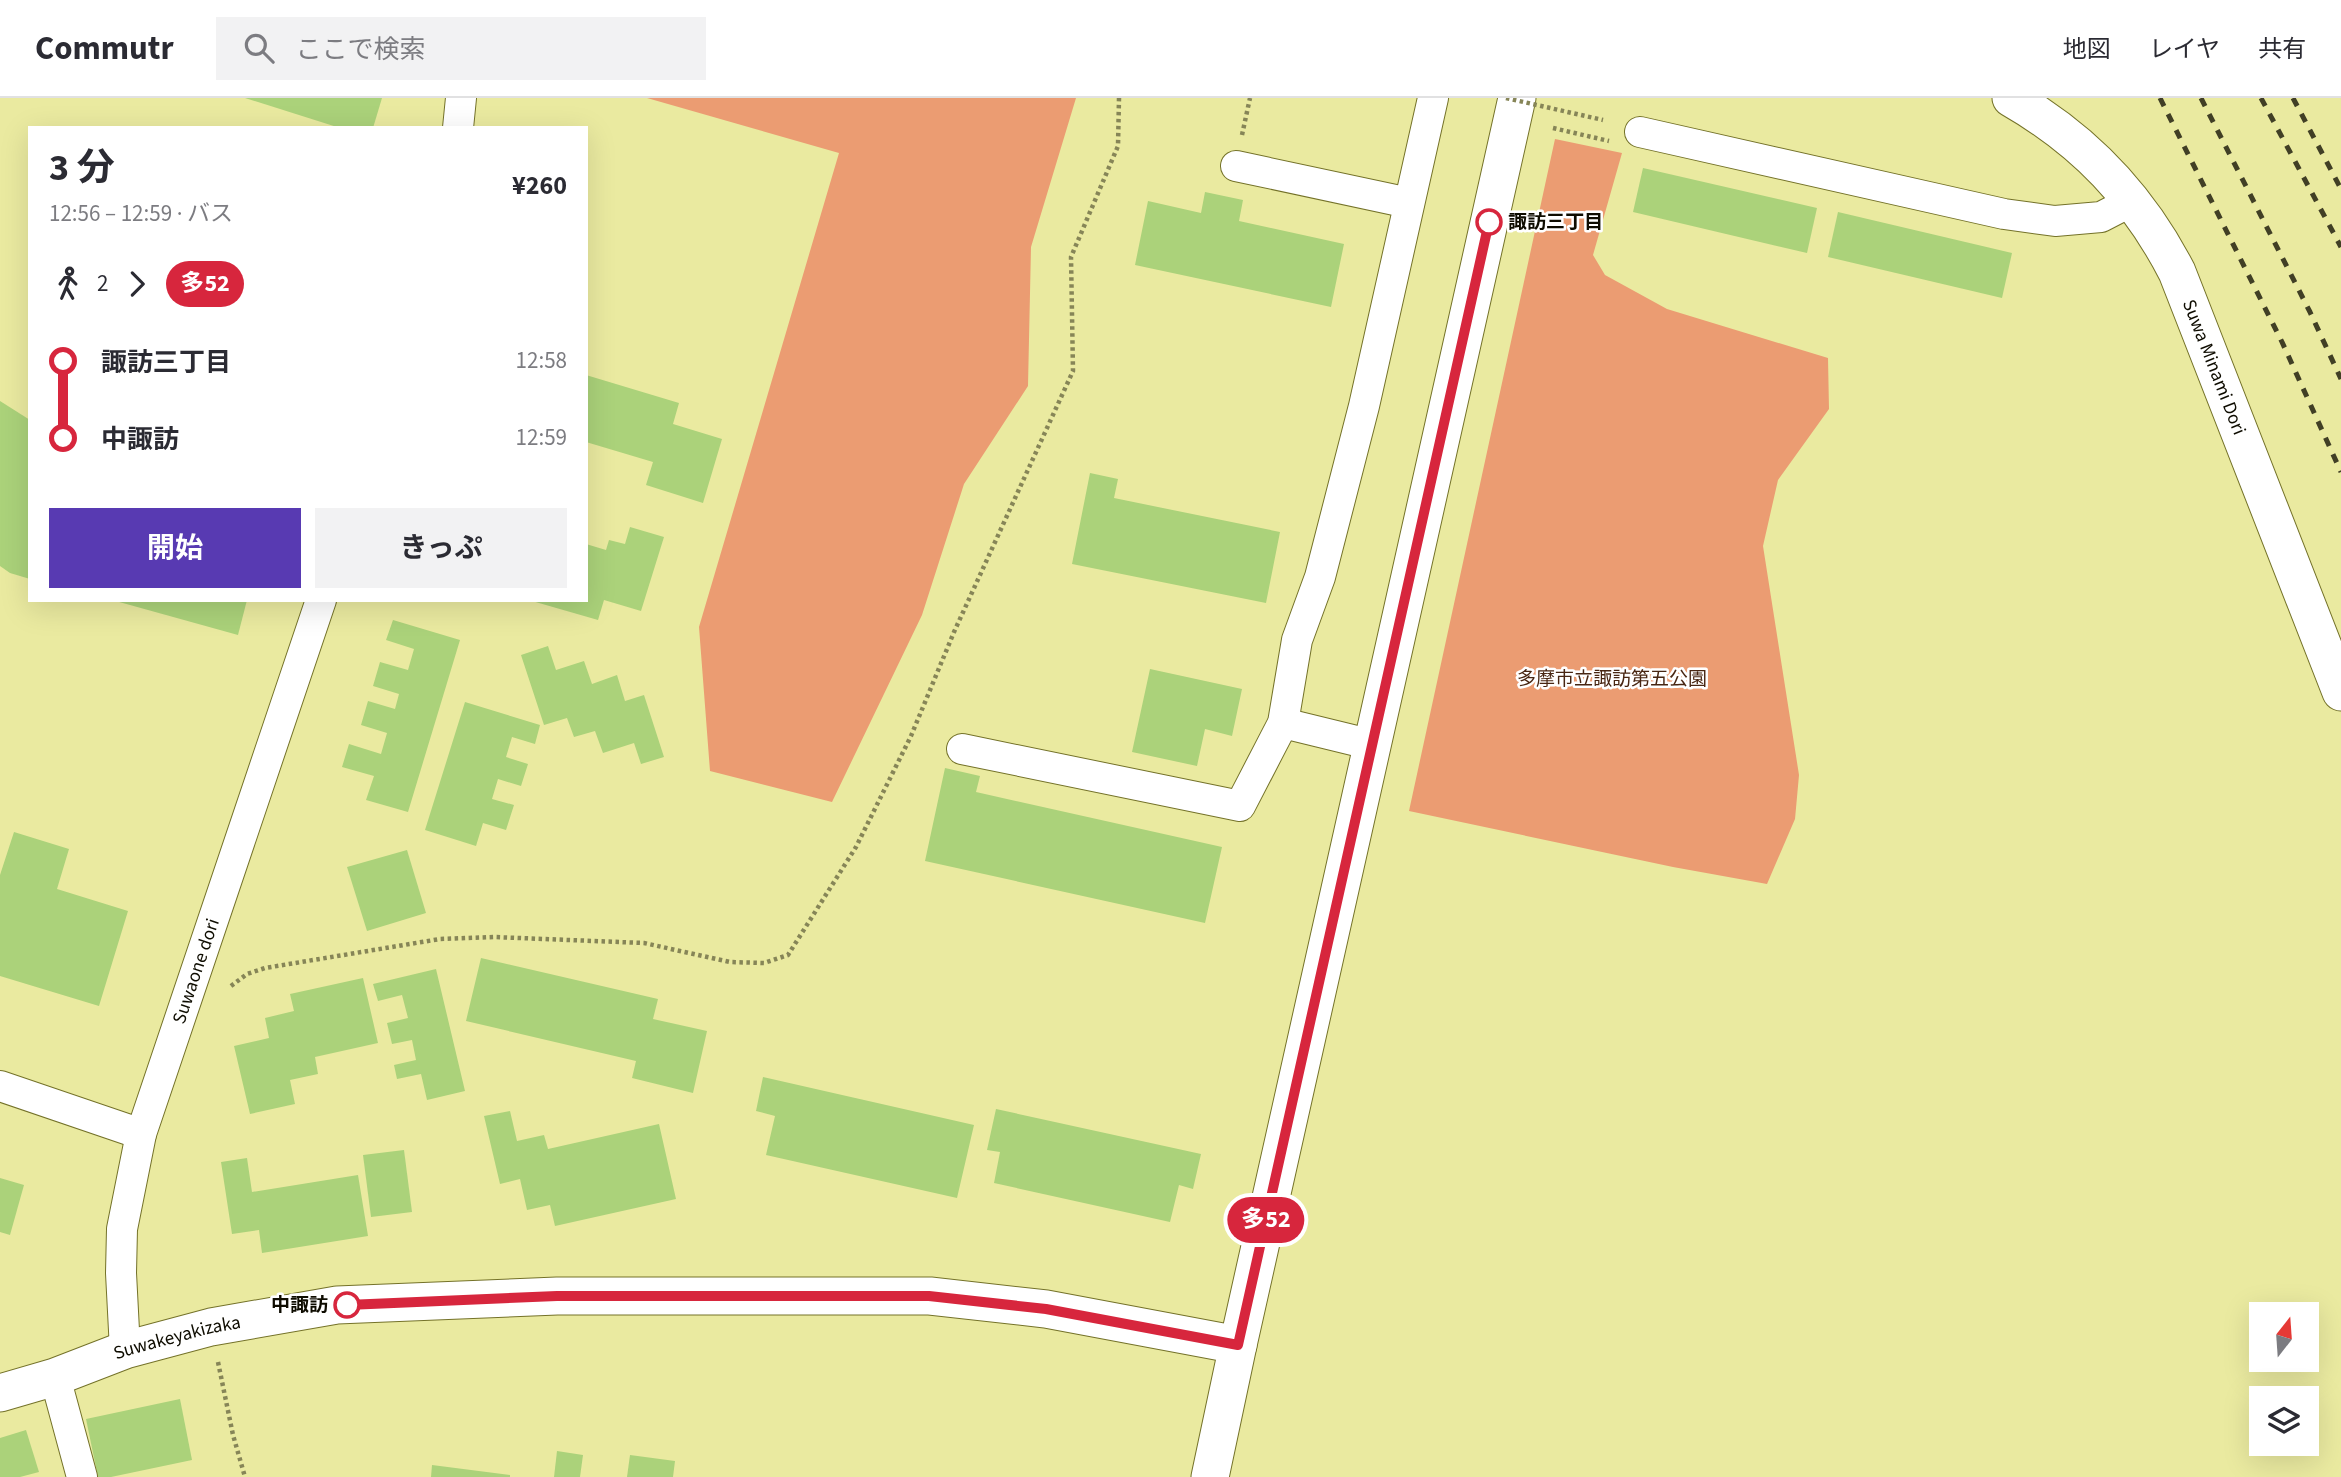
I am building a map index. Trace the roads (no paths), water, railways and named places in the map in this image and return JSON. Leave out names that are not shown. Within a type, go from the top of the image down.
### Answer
[{"type":"street","points":[[458,126],[461,98]]},
{"type":"street","points":[[962,749],[1240,806],[1283,723],[1297,640],[1320,577],[1364,406],[1433,98]]},
{"type":"street","points":[[1210,1477],[1517,98]]},
{"type":"street","name":"Suwa Minami Dori","points":[[2028,103],[2103,166],[2159,237],[2177,272],[2341,692]]},
{"type":"street","points":[[1640,132],[2029,218],[2055,221],[2101,217],[2132,201]]},
{"type":"street","points":[[1236,166],[1409,203]]},
{"type":"street","name":"Suwaone dori","points":[[125,1350],[122,1229],[141,1134],[320,602]]},
{"type":"street","points":[[1283,723],[1373,745]]},
{"type":"street","points":[[0,1086],[141,1134]]},
{"type":"street","name":"Suwakeyakizaka","points":[[0,1393],[55,1377],[125,1350],[211,1327],[338,1305],[447,1300],[557,1296],[929,1296],[1046,1309],[1238,1345]]},
{"type":"street","points":[[55,1377],[82,1477]]},
{"type":"railway","points":[[2160,98],[2282,342],[2341,472]]},
{"type":"railway","points":[[2201,98],[2310,312],[2341,379]]},
{"type":"railway","points":[[2261,98],[2341,247]]},
{"type":"railway","points":[[2293,98],[2341,189]]},
{"type":"place","name":"諏訪三丁目","points":[[1489,222]]},
{"type":"place","name":"中諏訪","points":[[347,1305]]},
{"type":"park label","name":"多摩市立諏訪第五公園","points":[[1612,679]]}]
